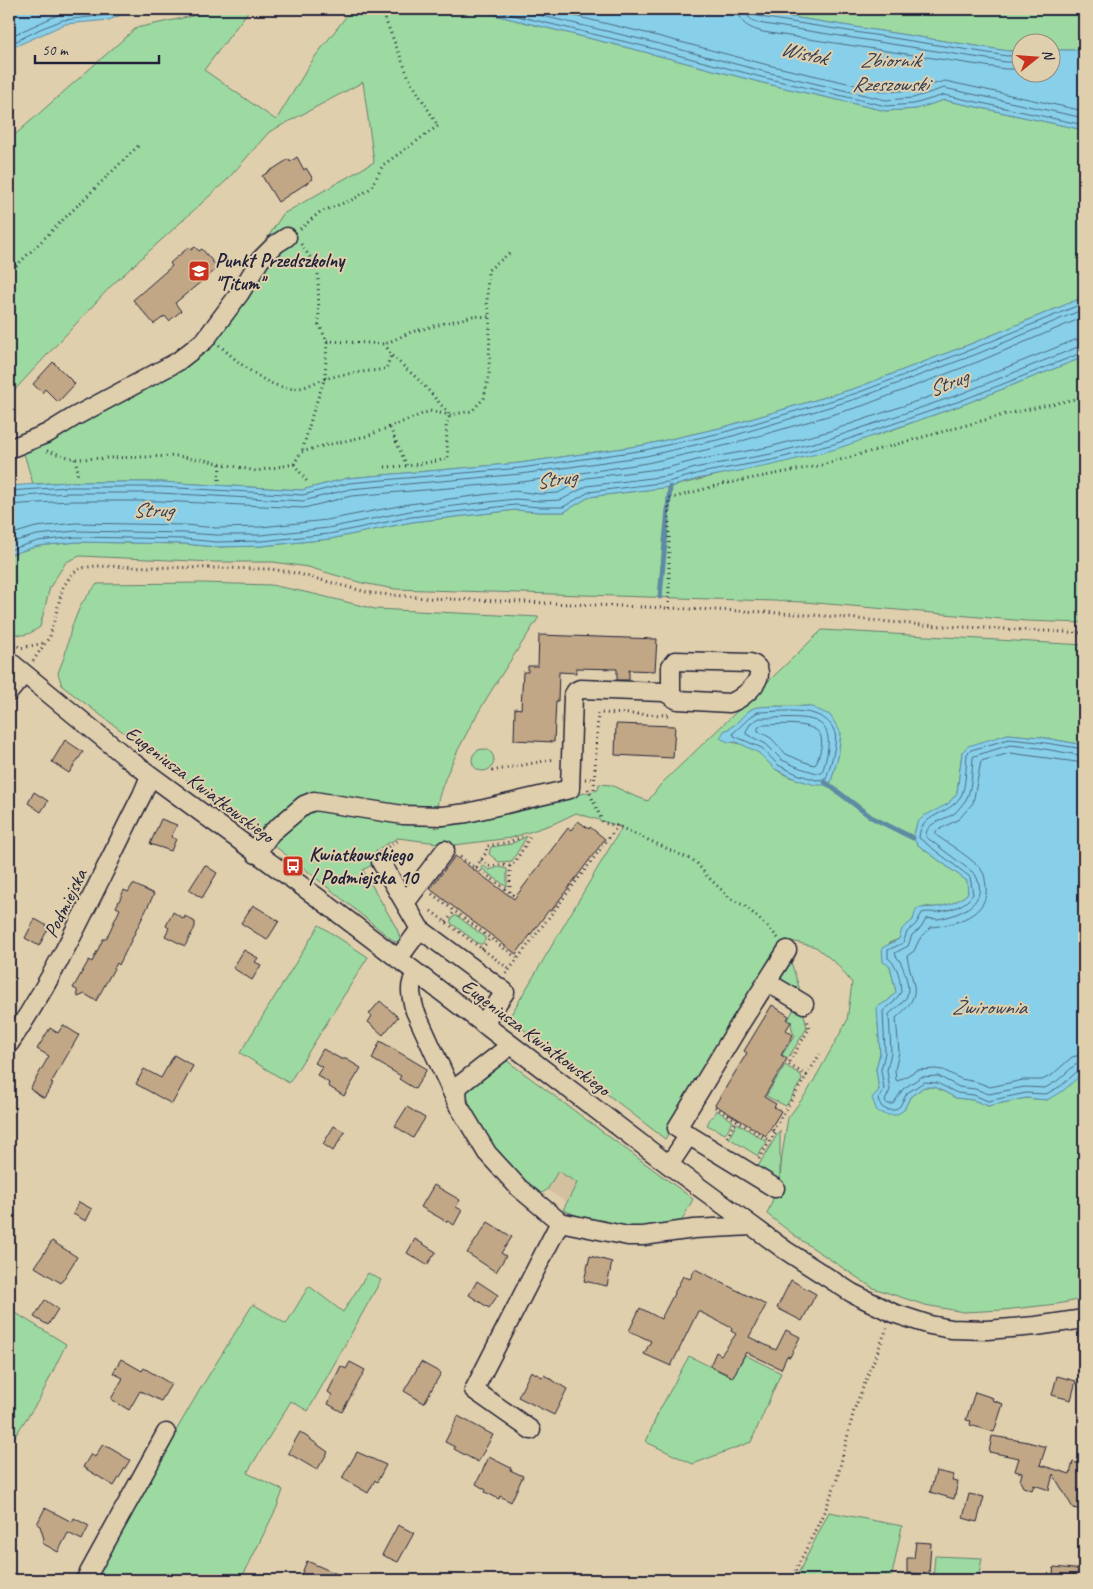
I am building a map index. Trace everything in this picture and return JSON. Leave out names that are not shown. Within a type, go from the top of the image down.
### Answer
[{"type":"street","points":[[15,446],[48,433],[177,362],[205,340],[240,293],[260,260],[276,244],[291,235]]},
{"type":"street","name":"Eugeniusza Kwiatkowskiego","points":[[9,661],[150,776],[325,903],[752,1226],[785,1250],[852,1293],[893,1313],[930,1325],[951,1329],[997,1329],[1084,1319]]},
{"type":"street","points":[[256,854],[271,833],[304,805],[314,801],[403,815],[443,816],[467,813],[570,789],[573,696],[576,691],[583,688],[663,692],[678,700],[734,702],[757,682],[758,670],[750,663],[675,661],[671,666],[671,695]]},
{"type":"street","points":[[9,692],[24,674]]},
{"type":"street","name":"Podmiejska","points":[[9,1044],[27,1017],[67,946],[150,776]]},
{"type":"street","points":[[405,903],[445,850]]},
{"type":"street","points":[[381,862],[420,929],[505,992],[483,1024]]},
{"type":"street","points":[[398,959],[420,929]]},
{"type":"street","points":[[775,1188],[678,1128],[787,950]]},
{"type":"street","points":[[416,973],[411,981],[411,995],[415,1011],[458,1105],[487,1153],[518,1188],[560,1222],[628,1236],[643,1236],[694,1228],[752,1226]]},
{"type":"street","points":[[767,982],[804,1004]]},
{"type":"street","points":[[458,1105],[457,1090],[460,1084],[511,1045]]},
{"type":"street","points":[[670,1165],[689,1135]]},
{"type":"street","points":[[531,1430],[474,1390],[560,1222]]},
{"type":"street","points":[[85,1580],[166,1433]]},
{"type":"path","points":[[15,446],[75,459],[177,456],[256,471],[294,464],[301,452],[326,378],[327,341],[319,325],[318,272],[314,262],[291,235],[320,212],[354,199],[371,188],[383,165],[438,126],[409,78],[381,9]]},
{"type":"path","points":[[9,274],[138,146]]},
{"type":"path","points":[[301,452],[367,436],[430,411],[450,415],[472,411],[484,398],[489,375],[490,317],[487,303],[488,270],[510,253]]},
{"type":"path","points":[[327,341],[385,344],[411,332],[464,318],[473,316],[490,317]]},
{"type":"path","points":[[205,340],[217,344],[240,364],[280,387],[298,388],[326,378],[386,369],[391,355]]},
{"type":"path","points":[[385,344],[391,355],[421,382],[450,415]]},
{"type":"path","points":[[667,608],[669,499],[722,484],[818,466],[1003,415],[1084,398]]},
{"type":"path","points":[[385,467],[407,466],[448,459],[446,425],[450,415]]},
{"type":"path","points":[[390,428],[407,466]]},
{"type":"path","points":[[75,459],[78,471],[77,477]]},
{"type":"path","points":[[219,480],[220,464]]},
{"type":"path","points":[[294,464],[308,483]]},
{"type":"path","points":[[24,674],[50,636],[63,587],[72,574],[81,568],[96,566],[295,572],[370,593],[427,598],[773,613],[922,625],[1084,633]]},
{"type":"path","points":[[9,641],[20,648],[45,643]]},
{"type":"path","points":[[594,789],[598,713],[678,716]]},
{"type":"path","points":[[492,771],[560,758]]},
{"type":"path","points":[[595,779],[585,779],[603,823],[618,826],[696,862],[730,899],[745,906],[767,926],[787,950]]},
{"type":"path","points":[[497,986],[545,919],[618,826]]},
{"type":"path","points":[[510,893],[510,866],[531,834]]},
{"type":"path","points":[[476,867],[486,853],[487,846],[509,842],[522,837]]},
{"type":"path","points":[[445,850],[451,855],[453,852],[476,867],[516,897]]},
{"type":"path","points":[[481,860],[489,866],[510,866]]},
{"type":"path","points":[[419,884],[518,959]]},
{"type":"path","points":[[430,911],[509,970]]},
{"type":"path","points":[[446,922],[455,912]]},
{"type":"path","points":[[482,949],[490,938]]},
{"type":"path","points":[[804,1004],[809,1029],[788,1064],[806,1076]]},
{"type":"path","points":[[751,1173],[776,1131],[774,1130],[820,1054]]},
{"type":"path","points":[[715,1108],[770,1141]]},
{"type":"path","points":[[727,1137],[736,1121]]},
{"type":"path","points":[[791,1580],[827,1506],[854,1410],[893,1313]]},
{"type":"shaded area","points":[[558,1171],[577,1183],[566,1202],[547,1190]]},
{"type":"green space","points":[[225,9],[250,9],[204,70],[276,120],[314,58],[352,9],[470,9],[763,83],[886,111],[916,109],[944,100],[1084,130],[1084,297],[973,343],[856,388],[724,427],[644,445],[520,463],[348,478],[302,490],[160,482],[33,484],[23,450],[168,361],[208,326],[219,312],[283,214],[374,162],[363,82],[269,132],[227,180],[111,286],[9,396],[9,140],[136,28]]},
{"type":"green space","points":[[748,9],[1084,9],[1084,50],[1060,50],[1060,32],[1010,32],[1010,51],[1008,51]]},
{"type":"green space","points":[[1084,357],[1084,623],[1026,621],[805,602],[395,589],[362,583],[308,567],[273,562],[215,562],[80,556],[66,562],[50,587],[40,627],[25,635],[9,631],[9,555],[38,546],[77,542],[185,544],[216,547],[262,546],[330,539],[412,522],[516,510],[564,512],[589,497],[670,487],[880,434],[962,405]]},
{"type":"green space","points":[[202,583],[271,585],[375,609],[539,617],[507,665],[459,748],[439,796],[435,828],[598,790],[599,784],[611,785],[648,801],[661,784],[822,630],[1084,645],[1084,745],[1040,737],[1008,734],[962,752],[957,793],[948,804],[917,823],[913,838],[918,845],[967,881],[968,893],[950,904],[923,908],[903,930],[899,939],[889,943],[890,966],[896,992],[889,1000],[878,1023],[880,1053],[876,1069],[879,1090],[904,1110],[910,1097],[924,1087],[935,1087],[956,1098],[973,1100],[988,1106],[1026,1098],[1047,1100],[1084,1072],[1084,1299],[1003,1310],[964,1312],[925,1305],[873,1288],[798,1238],[767,1214],[780,1181],[757,1168],[780,1130],[780,1179],[788,1118],[808,1091],[847,1021],[852,983],[837,964],[816,947],[787,940],[700,1079],[665,1139],[509,1018],[622,827],[576,813],[553,824],[511,838],[454,845],[398,838],[376,850],[381,860],[363,870],[402,940],[395,942],[305,869],[62,686],[58,673],[65,655],[71,629],[81,604],[97,584]],"holes":[[[809,706],[841,733],[838,757],[830,785],[808,782],[787,776],[774,768],[753,749],[728,742],[724,731],[733,726],[754,708]]]},
{"type":"green space","points":[[483,749],[493,756],[494,760],[487,770],[483,771],[473,764],[472,760],[479,750]]},
{"type":"green space","points":[[527,836],[512,861],[499,862],[489,854],[491,847],[511,844]]},
{"type":"green space","points":[[483,865],[489,870],[499,867],[507,869],[507,887],[481,868]]},
{"type":"green space","points":[[454,916],[457,916],[485,937],[482,944],[479,944],[451,923]]},
{"type":"green space","points":[[319,925],[368,957],[289,1083],[240,1053]]},
{"type":"green space","points":[[789,956],[800,993],[782,982],[780,977]]},
{"type":"green space","points":[[796,1005],[803,1010],[807,1028],[788,1058],[782,1055],[795,1035],[792,1022],[788,1020]]},
{"type":"green space","points":[[506,1060],[693,1199],[680,1224],[653,1229],[638,1229],[616,1227],[594,1221],[563,1210],[577,1183],[558,1171],[547,1190],[540,1194],[523,1178],[482,1133],[465,1091]]},
{"type":"green space","points":[[785,1065],[801,1075],[802,1080],[786,1106],[766,1096]]},
{"type":"green space","points":[[716,1110],[733,1121],[725,1134],[707,1125]]},
{"type":"green space","points":[[737,1123],[767,1142],[758,1156],[729,1138]]},
{"type":"green space","points":[[368,1273],[381,1280],[308,1411],[291,1401],[247,1473],[283,1490],[277,1507],[241,1580],[99,1580],[91,1577],[202,1386],[253,1304],[286,1324],[309,1286],[343,1312]]},
{"type":"green space","points":[[9,1309],[66,1344],[40,1398],[9,1445]]},
{"type":"green space","points":[[745,1355],[781,1373],[751,1442],[693,1464],[646,1442],[658,1413],[689,1356],[733,1378]]},
{"type":"green space","points":[[829,1512],[902,1526],[892,1575],[888,1580],[795,1580]]},
{"type":"green space","points":[[935,1556],[982,1558],[978,1580],[933,1580]]},
{"type":"water","points":[[9,9],[135,9],[109,20],[65,24],[14,47],[9,52]]},
{"type":"water","name":"Zbiornik Rzeszowski","points":[[470,9],[748,9],[1010,51],[1010,82],[1060,82],[1060,50],[1084,50],[1084,130],[944,100],[916,109],[886,111],[763,83]]},
{"type":"water","name":"Strug","points":[[1084,297],[1084,357],[962,405],[836,449],[773,465],[701,478],[670,487],[589,497],[564,512],[516,510],[412,522],[330,539],[262,546],[216,547],[185,544],[77,542],[38,546],[9,555],[9,486],[68,482],[160,482],[302,490],[348,478],[520,463],[644,445],[724,427],[856,388],[973,343]]},
{"type":"water","points":[[809,706],[830,715],[841,733],[838,757],[830,785],[815,785],[796,779],[775,769],[759,753],[737,742],[728,742],[720,738],[724,731],[733,726],[754,708]]},
{"type":"water","name":"Żwirownia","points":[[1008,734],[1040,737],[1084,745],[1084,1072],[1064,1090],[1047,1100],[1026,1098],[988,1106],[973,1100],[956,1098],[935,1087],[924,1087],[910,1097],[904,1110],[896,1115],[886,1115],[877,1111],[872,1098],[879,1090],[876,1069],[880,1053],[877,1007],[889,1000],[896,992],[890,966],[883,962],[882,948],[899,939],[902,929],[913,920],[916,909],[949,904],[958,901],[968,893],[967,881],[918,845],[913,838],[917,823],[924,816],[948,804],[957,793],[962,752],[968,746]]},
{"type":"building","points":[[297,157],[304,170],[306,168],[313,179],[278,202],[262,176],[289,159],[290,162]]},
{"type":"building","points":[[189,247],[191,250],[195,247],[199,251],[202,249],[218,268],[175,303],[181,311],[169,321],[165,316],[154,324],[133,300],[172,266],[170,263]]},
{"type":"building","points":[[53,362],[75,384],[58,402],[45,389],[42,393],[33,384]]},
{"type":"building","points":[[539,635],[657,639],[655,671],[629,670],[629,680],[617,680],[617,669],[576,668],[576,673],[559,672],[554,742],[514,740],[515,708],[521,709],[523,672],[528,672],[528,666],[538,666]]},
{"type":"building","points":[[616,724],[675,726],[673,758],[615,755]]},
{"type":"building","points":[[65,740],[83,752],[69,773],[52,762]]},
{"type":"building","points":[[34,792],[48,801],[41,812],[28,803]]},
{"type":"building","points":[[161,819],[177,825],[171,837],[176,839],[171,851],[150,844]]},
{"type":"building","points":[[578,821],[589,829],[590,827],[605,839],[516,954],[430,889],[455,856],[514,899],[568,828],[571,830]]},
{"type":"building","points":[[205,865],[217,873],[202,898],[189,890]]},
{"type":"building","points":[[133,884],[154,894],[119,965],[117,963],[96,1001],[85,994],[78,997],[77,990],[73,988],[89,960],[92,962],[103,939],[106,939],[120,909],[116,907],[124,890],[128,892]]},
{"type":"building","points":[[253,905],[279,921],[267,940],[241,923]]},
{"type":"building","points":[[173,912],[184,919],[185,916],[195,922],[195,927],[185,946],[165,936],[169,928],[166,926]]},
{"type":"building","points":[[35,919],[49,927],[39,946],[25,938]]},
{"type":"building","points":[[244,950],[258,958],[255,962],[261,965],[252,980],[233,968]]},
{"type":"building","points":[[380,1001],[398,1017],[383,1035],[368,1022],[372,1016],[369,1014]]},
{"type":"building","points":[[772,1005],[789,1016],[787,1020],[791,1022],[786,1030],[793,1035],[781,1055],[787,1059],[764,1097],[776,1104],[774,1107],[781,1111],[766,1136],[715,1105],[747,1053],[744,1051]]},
{"type":"building","points":[[63,1025],[79,1035],[44,1098],[30,1089],[49,1056],[37,1049],[50,1028],[58,1033]]},
{"type":"building","points":[[380,1041],[427,1069],[415,1089],[399,1079],[401,1076],[372,1059]]},
{"type":"building","points":[[323,1049],[361,1068],[344,1096],[328,1086],[329,1083],[317,1075],[322,1067],[315,1063]]},
{"type":"building","points":[[174,1055],[193,1066],[172,1104],[136,1084],[144,1069],[161,1078]]},
{"type":"building","points":[[407,1107],[425,1118],[413,1138],[395,1126]]},
{"type":"building","points":[[334,1126],[345,1132],[333,1151],[323,1144]]},
{"type":"building","points":[[434,1185],[460,1200],[456,1207],[462,1210],[454,1225],[421,1207]]},
{"type":"building","points":[[79,1202],[92,1209],[86,1221],[73,1214]]},
{"type":"building","points":[[488,1222],[512,1237],[501,1253],[506,1256],[496,1272],[467,1253]]},
{"type":"building","points":[[415,1239],[436,1252],[427,1265],[407,1253]]},
{"type":"building","points":[[52,1241],[77,1257],[61,1283],[35,1267]]},
{"type":"building","points":[[590,1256],[612,1262],[607,1286],[584,1281]]},
{"type":"building","points":[[695,1269],[766,1305],[749,1337],[776,1350],[786,1330],[800,1337],[790,1357],[787,1356],[781,1369],[746,1352],[733,1377],[710,1366],[716,1352],[721,1355],[736,1334],[731,1331],[732,1328],[698,1311],[671,1366],[644,1354],[651,1341],[629,1331],[640,1308],[661,1319],[683,1276],[690,1279]]},
{"type":"building","points":[[791,1280],[816,1294],[802,1321],[777,1308]]},
{"type":"building","points":[[477,1281],[498,1295],[489,1308],[469,1295]]},
{"type":"building","points":[[45,1300],[58,1309],[48,1325],[34,1317]]},
{"type":"building","points":[[121,1359],[142,1371],[144,1368],[171,1384],[161,1401],[140,1391],[129,1410],[111,1399],[123,1378],[113,1373]]},
{"type":"building","points":[[350,1362],[365,1370],[342,1412],[328,1404],[332,1395],[328,1392],[341,1366],[346,1369]]},
{"type":"building","points":[[421,1362],[441,1373],[424,1403],[404,1391]]},
{"type":"building","points":[[531,1371],[542,1377],[544,1375],[567,1389],[554,1415],[518,1397]]},
{"type":"building","points":[[1057,1376],[1076,1381],[1071,1400],[1052,1395]]},
{"type":"building","points":[[975,1392],[993,1398],[992,1400],[1003,1404],[994,1432],[970,1425],[971,1421],[966,1420]]},
{"type":"building","points":[[458,1416],[493,1435],[478,1462],[445,1442]]},
{"type":"building","points":[[300,1432],[328,1452],[317,1470],[288,1453]]},
{"type":"building","points":[[992,1436],[1046,1447],[1040,1465],[1070,1474],[1073,1462],[1084,1465],[1084,1503],[1082,1510],[1073,1508],[1053,1474],[1049,1490],[1034,1485],[1032,1490],[1023,1487],[1020,1481],[1022,1473],[1015,1471],[1019,1458],[989,1452]]},
{"type":"building","points":[[103,1444],[130,1460],[114,1486],[83,1467],[91,1454],[95,1457]]},
{"type":"building","points":[[357,1452],[386,1465],[377,1482],[375,1480],[368,1493],[342,1478]]},
{"type":"building","points":[[489,1457],[523,1476],[511,1502],[500,1496],[499,1499],[485,1492],[486,1490],[476,1484]]},
{"type":"building","points":[[936,1471],[954,1475],[952,1481],[958,1482],[954,1499],[930,1492]]},
{"type":"building","points":[[969,1494],[984,1497],[977,1522],[963,1518]]},
{"type":"building","points":[[45,1508],[72,1522],[74,1518],[89,1526],[82,1540],[68,1533],[58,1552],[42,1543],[44,1539],[40,1526],[37,1524]]},
{"type":"building","points":[[398,1525],[414,1533],[398,1562],[382,1555]]},
{"type":"building","points":[[916,1542],[931,1543],[929,1574],[907,1573],[907,1558],[914,1558]]},
{"type":"building","points":[[307,1561],[351,1580],[299,1580]]},
{"type":"building","points":[[1054,1567],[1084,1570],[1084,1580],[1052,1580]]},
{"type":"waterway","points":[[660,597],[670,487]]},
{"type":"waterway","points":[[825,782],[871,817],[913,838]]},
{"type":"place","name":"Punkt Przedszkolny \"Titum\"","points":[[199,271]]},
{"type":"place","name":"Kwiatkowskiego / Podmiejska 10","points":[[293,866]]},
{"type":"water label","name":"Wisłok","points":[[804,53]]}]
